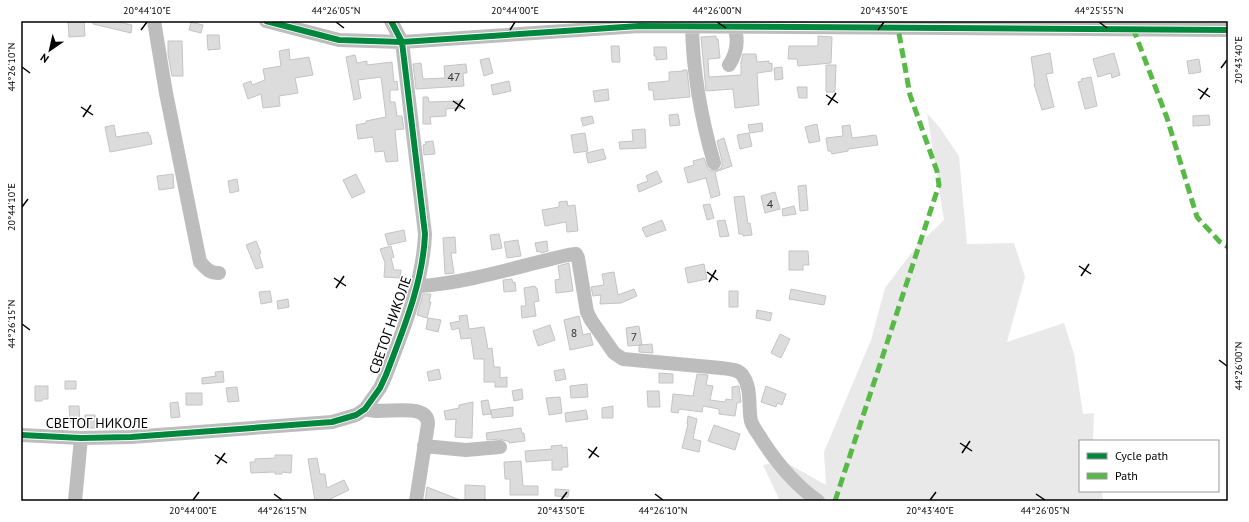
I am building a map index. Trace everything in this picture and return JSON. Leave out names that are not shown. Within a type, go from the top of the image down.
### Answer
[{"type":"street","points":[[154,21],[166,93],[200,262],[207,270],[216,274],[219,273]]},
{"type":"street","points":[[266,21],[338,40],[402,42],[639,23],[692,26],[734,23],[1127,25],[1228,30]]},
{"type":"street","points":[[391,21],[402,42]]},
{"type":"street","points":[[729,65],[736,50],[734,23]]},
{"type":"street","points":[[692,26],[699,100],[714,162]]},
{"type":"street","name":"СВЕТОГ НИКОЛЕ","points":[[21,435],[81,438],[131,437],[332,422],[356,415],[365,409],[380,388],[386,375],[418,285],[424,252],[425,234],[402,42]]},
{"type":"street","points":[[418,285],[424,286],[453,282],[561,256],[576,254],[578,258],[587,312],[616,355],[622,359],[721,368],[737,371],[748,384],[749,412],[752,424],[777,463],[807,493],[818,501]]},
{"type":"street","points":[[365,409],[375,412],[412,410],[423,413],[428,420],[416,501]]},
{"type":"street","points":[[75,501],[81,438]]},
{"type":"street","points":[[424,446],[466,450],[500,447]]},
{"type":"shaded area","points":[[927,113],[940,128],[959,156],[967,244],[1014,243],[1025,277],[1007,342],[1064,323],[1074,354],[1083,414],[1094,413],[1093,440],[1079,440],[1079,492],[1102,492],[1103,501],[780,501],[763,465],[783,461],[826,485],[824,452],[871,340],[885,288],[916,247],[944,220]]},
{"type":"building","points":[[68,21],[84,21],[85,36],[69,37]]},
{"type":"building","points":[[93,21],[114,21],[132,25],[131,33],[93,24]]},
{"type":"building","points":[[191,22],[203,25],[201,33],[189,30]]},
{"type":"building","points":[[207,35],[219,35],[220,49],[208,50]]},
{"type":"building","points":[[716,36],[716,39],[718,39],[720,58],[708,59],[709,77],[741,75],[741,62],[743,54],[756,54],[757,62],[769,61],[769,64],[772,63],[772,71],[757,73],[759,105],[735,108],[733,89],[706,91],[701,37]]},
{"type":"building","points":[[818,36],[832,37],[831,63],[798,66],[797,59],[788,59],[789,46],[818,46]]},
{"type":"building","points":[[168,41],[182,41],[183,76],[172,76],[168,54]]},
{"type":"building","points":[[611,46],[619,46],[620,62],[612,62]]},
{"type":"building","points":[[654,47],[666,47],[667,59],[656,60],[656,56],[654,56]]},
{"type":"building","points":[[289,49],[290,60],[309,57],[313,75],[295,78],[298,93],[279,96],[280,106],[263,108],[261,94],[248,99],[243,84],[251,81],[252,85],[265,80],[263,69],[281,66],[279,51]]},
{"type":"building","points":[[1050,53],[1053,73],[1046,74],[1054,107],[1042,110],[1034,84],[1031,57]]},
{"type":"building","points":[[1114,53],[1120,75],[1112,78],[1111,73],[1098,77],[1093,59]]},
{"type":"building","points":[[355,55],[357,63],[367,61],[367,65],[392,62],[394,82],[397,81],[398,90],[390,90],[390,102],[395,102],[397,116],[402,116],[404,129],[395,130],[398,161],[386,162],[384,151],[375,152],[373,137],[358,139],[356,125],[366,123],[366,121],[386,117],[381,77],[358,80],[361,98],[354,100],[346,57]]},
{"type":"building","points":[[489,58],[493,73],[484,76],[480,60]]},
{"type":"building","points":[[1199,59],[1201,72],[1189,74],[1187,61]]},
{"type":"building","points":[[421,63],[423,79],[445,78],[444,66],[466,64],[467,73],[463,73],[464,86],[416,89],[413,64]]},
{"type":"building","points":[[826,65],[836,65],[835,92],[826,92]]},
{"type":"building","points":[[782,67],[783,79],[775,80],[774,68]]},
{"type":"building","points":[[687,70],[690,97],[654,100],[653,90],[649,90],[648,83],[669,81],[669,72]]},
{"type":"building","points":[[1091,77],[1097,106],[1085,109],[1078,82],[1082,81],[1081,79]]},
{"type":"building","points":[[509,81],[511,91],[493,95],[491,85]]},
{"type":"building","points":[[797,87],[807,87],[807,98],[799,98]]},
{"type":"building","points":[[608,89],[609,100],[595,102],[593,91]]},
{"type":"building","points":[[423,97],[428,97],[429,102],[460,101],[460,108],[446,109],[446,116],[430,117],[431,124],[423,124]]},
{"type":"building","points":[[678,114],[680,125],[670,126],[669,115]]},
{"type":"building","points":[[1209,115],[1210,125],[1193,126],[1193,116]]},
{"type":"building","points":[[592,116],[594,123],[583,126],[581,118]]},
{"type":"building","points":[[762,123],[763,131],[750,133],[748,125]]},
{"type":"building","points":[[817,124],[820,141],[809,143],[805,127]]},
{"type":"building","points":[[114,125],[116,137],[148,132],[152,144],[110,152],[105,127]]},
{"type":"building","points":[[850,125],[852,138],[876,135],[878,145],[848,149],[848,151],[832,154],[831,151],[828,151],[826,138],[843,136],[842,126]]},
{"type":"building","points":[[645,129],[646,148],[620,149],[619,142],[633,141],[632,130]]},
{"type":"building","points":[[585,133],[588,151],[574,153],[571,135]]},
{"type":"building","points":[[749,133],[752,146],[740,149],[737,135]]},
{"type":"building","points":[[724,138],[732,166],[715,172],[720,195],[711,198],[706,178],[688,183],[684,168],[694,165],[693,161],[704,158],[708,169],[712,171],[720,169],[722,166],[722,161],[717,141]]},
{"type":"building","points":[[433,141],[435,154],[424,155],[423,145],[426,144],[425,142]]},
{"type":"building","points":[[603,149],[606,159],[588,163],[586,153]]},
{"type":"building","points":[[657,171],[662,182],[639,192],[637,185],[648,181],[646,176]]},
{"type":"building","points":[[173,174],[174,188],[159,190],[157,176]]},
{"type":"building","points":[[356,174],[365,192],[352,198],[343,180]]},
{"type":"building","points":[[237,179],[239,191],[230,193],[228,181]]},
{"type":"building","points":[[806,185],[808,210],[800,211],[798,186]]},
{"type":"building","points":[[775,192],[780,209],[765,213],[761,196]]},
{"type":"building","points":[[744,196],[748,224],[750,223],[752,235],[743,236],[743,234],[739,234],[734,197]]},
{"type":"building","points":[[567,201],[568,206],[575,205],[578,231],[567,232],[566,222],[545,226],[542,210],[559,207],[559,202]]},
{"type":"building","points":[[710,204],[714,218],[707,220],[703,205]]},
{"type":"building","points":[[794,206],[796,214],[783,216],[782,209]]},
{"type":"building","points":[[662,220],[666,230],[646,237],[642,228]]},
{"type":"building","points":[[725,220],[729,236],[720,237],[717,221]]},
{"type":"building","points":[[404,230],[406,241],[388,245],[385,234]]},
{"type":"building","points":[[499,234],[502,248],[492,250],[490,235]]},
{"type":"building","points":[[455,237],[456,253],[451,253],[454,273],[445,274],[443,238]]},
{"type":"building","points":[[518,240],[521,256],[507,258],[504,242]]},
{"type":"building","points":[[256,241],[261,253],[259,254],[263,267],[256,269],[246,245]]},
{"type":"building","points":[[547,241],[548,251],[541,253],[540,251],[537,252],[535,243]]},
{"type":"building","points":[[391,246],[394,257],[391,258],[394,270],[401,270],[400,278],[384,277],[385,263],[380,249]]},
{"type":"building","points":[[789,251],[808,251],[809,265],[803,265],[803,270],[789,270]]},
{"type":"building","points":[[569,263],[573,291],[556,293],[555,280],[560,279],[558,266]]},
{"type":"building","points":[[704,264],[707,279],[688,283],[685,268]]},
{"type":"building","points":[[614,272],[618,295],[634,289],[637,296],[621,303],[600,304],[601,295],[593,296],[591,287],[604,285],[602,274]]},
{"type":"building","points":[[512,279],[513,283],[515,282],[516,291],[504,292],[503,280]]},
{"type":"building","points":[[535,286],[537,288],[539,301],[534,302],[536,316],[522,318],[521,306],[526,306],[524,288]]},
{"type":"building","points":[[791,289],[826,296],[824,305],[789,299]]},
{"type":"building","points":[[270,291],[272,302],[261,304],[259,292]]},
{"type":"building","points":[[729,291],[738,291],[738,307],[729,307]]},
{"type":"building","points":[[423,294],[431,294],[429,302],[431,302],[427,318],[417,315]]},
{"type":"building","points":[[288,299],[289,307],[278,309],[277,301]]},
{"type":"building","points":[[757,310],[772,313],[770,321],[756,318]]},
{"type":"building","points":[[467,315],[469,329],[484,327],[488,349],[492,348],[494,367],[500,367],[500,378],[507,377],[507,387],[495,387],[495,382],[484,382],[484,359],[474,359],[471,338],[461,339],[459,328],[452,330],[450,323],[460,321],[459,316]]},
{"type":"building","points":[[579,316],[583,335],[590,333],[593,345],[570,350],[564,320]]},
{"type":"building","points":[[428,318],[441,320],[438,332],[426,329]]},
{"type":"building","points":[[550,325],[555,340],[538,346],[533,331]]},
{"type":"building","points":[[639,326],[642,345],[628,346],[626,328]]},
{"type":"building","points":[[780,334],[790,339],[781,358],[771,353]]},
{"type":"building","points":[[652,344],[653,353],[639,352],[639,345]]},
{"type":"building","points":[[439,369],[441,379],[429,381],[427,372]]},
{"type":"building","points":[[564,369],[566,379],[556,381],[554,371]]},
{"type":"building","points":[[223,371],[224,382],[202,384],[202,378],[216,376],[215,372]]},
{"type":"building","points":[[659,373],[673,374],[673,383],[659,383]]},
{"type":"building","points":[[697,374],[708,375],[706,385],[713,386],[710,400],[725,402],[726,399],[732,400],[732,387],[739,386],[741,402],[737,403],[735,416],[719,414],[719,409],[703,406],[702,412],[679,409],[678,413],[671,412],[673,394],[693,396]]},
{"type":"building","points":[[65,381],[76,381],[76,389],[65,389]]},
{"type":"building","points":[[587,384],[588,397],[571,398],[570,386]]},
{"type":"building","points":[[35,386],[48,386],[48,399],[35,401]]},
{"type":"building","points":[[766,386],[786,394],[782,405],[777,403],[776,407],[761,402]]},
{"type":"building","points":[[237,387],[239,401],[228,402],[226,388]]},
{"type":"building","points":[[522,389],[523,399],[514,401],[512,391]]},
{"type":"building","points":[[647,391],[659,391],[660,407],[648,407]]},
{"type":"building","points":[[186,393],[202,393],[202,405],[186,405]]},
{"type":"building","points":[[560,397],[562,413],[549,415],[546,398]]},
{"type":"building","points":[[488,400],[491,414],[483,415],[481,401]]},
{"type":"building","points":[[178,402],[180,417],[171,418],[170,403]]},
{"type":"building","points":[[473,402],[472,438],[455,437],[456,419],[446,420],[444,411],[459,408],[459,405]]},
{"type":"building","points":[[69,406],[79,406],[80,421],[70,422]]},
{"type":"building","points":[[613,406],[613,418],[602,418],[602,408]]},
{"type":"building","points":[[513,407],[513,416],[492,418],[491,410]]},
{"type":"building","points":[[586,410],[588,419],[566,422],[565,413]]},
{"type":"building","points":[[85,415],[95,415],[97,428],[85,428]]},
{"type":"building","points":[[688,416],[697,419],[693,439],[701,441],[699,452],[682,448],[688,424]]},
{"type":"building","points":[[714,425],[740,434],[735,450],[708,441]]},
{"type":"building","points":[[521,428],[522,433],[524,433],[525,441],[509,443],[509,441],[500,439],[487,440],[486,433]]},
{"type":"building","points":[[562,445],[562,448],[567,447],[568,467],[562,467],[562,470],[552,470],[552,460],[526,462],[525,451],[552,449],[551,446]]},
{"type":"building","points":[[275,455],[292,455],[291,473],[251,473],[250,462],[255,462],[255,459],[275,458]]},
{"type":"building","points":[[317,458],[320,474],[325,474],[327,488],[344,480],[349,490],[326,501],[315,501],[308,459]]},
{"type":"building","points":[[521,461],[523,486],[538,486],[538,495],[510,495],[510,479],[505,479],[504,462]]},
{"type":"building","points":[[465,485],[485,486],[485,501],[465,501]]},
{"type":"building","points":[[427,487],[460,500],[460,501],[425,501]]},
{"type":"building","points":[[555,489],[569,490],[568,497],[555,496]]},
{"type":"marked path","points":[[835,501],[939,185],[937,171],[910,95],[898,28]]},
{"type":"marked path","points":[[1133,28],[1167,118],[1197,217],[1220,242],[1228,247]]},
{"type":"cycle path","points":[[266,21],[339,40],[402,42],[639,26],[1228,30]]},
{"type":"cycle path","points":[[21,435],[81,438],[131,437],[332,422],[356,415],[365,409],[380,388],[405,324],[416,288],[425,234],[402,42],[391,21]]}]
